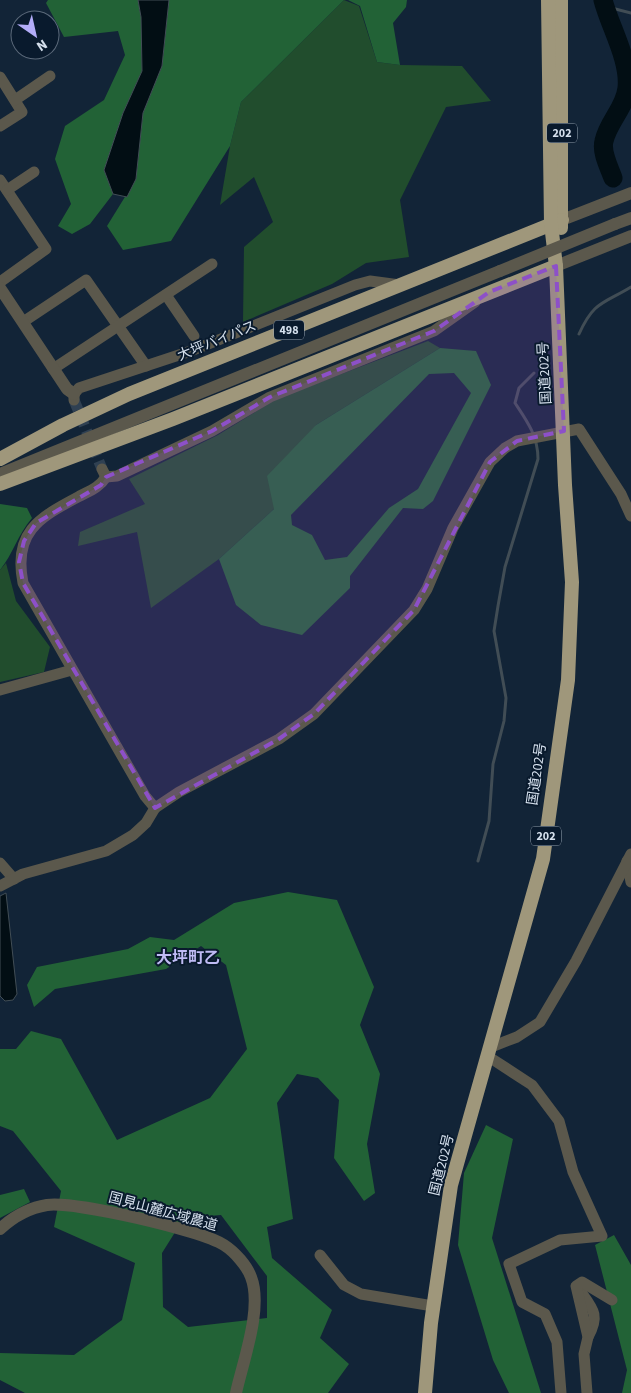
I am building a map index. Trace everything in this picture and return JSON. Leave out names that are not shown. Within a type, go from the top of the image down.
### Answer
[{"type":"highway","name":"国道202号","points":[[548,0],[556,222]]},
{"type":"highway","name":"国道202号","points":[[425,1393],[433,1306],[452,1185],[543,859],[568,680],[572,582],[564,485],[564,431],[556,266],[561,0]]},
{"type":"highway","name":"大坪バイパス","points":[[0,459],[63,425],[112,402],[556,222]]},
{"type":"highway","points":[[0,484],[173,419],[556,266]]},
{"type":"street","points":[[15,100],[50,76]]},
{"type":"street","points":[[0,77],[22,112],[0,126]]},
{"type":"street","points":[[7,190],[34,172]]},
{"type":"street","points":[[0,180],[46,249],[0,282]]},
{"type":"street","points":[[556,222],[631,193]]},
{"type":"street","points":[[0,474],[631,218]]},
{"type":"street","points":[[556,266],[631,236]]},
{"type":"street","points":[[54,369],[212,264]]},
{"type":"street","points":[[23,322],[86,280],[146,366]]},
{"type":"street","points":[[0,288],[74,398],[79,388],[191,351],[355,285],[370,281],[400,285]]},
{"type":"street","points":[[155,808],[145,796],[23,583],[19,562],[24,541],[36,522],[51,511],[101,485],[104,473],[116,476],[212,431],[270,397],[434,331],[489,292]]},
{"type":"street","points":[[166,295],[194,336]]},
{"type":"street","points":[[0,886],[23,874],[106,851],[133,835],[146,823],[155,808],[179,792],[279,739],[314,714],[414,610],[427,589],[453,528],[490,462],[505,448],[517,441],[578,429],[621,494],[631,516]]},
{"type":"street","points":[[0,690],[72,670]]},
{"type":"street","points":[[562,1393],[558,1342],[545,1314],[522,1302],[509,1264],[560,1240],[602,1236],[573,1172],[559,1121],[532,1085],[490,1052],[540,1022],[576,961],[629,857]]},
{"type":"street","points":[[629,857],[631,882]]},
{"type":"street","points":[[0,864],[14,879]]},
{"type":"street","name":"国見山麓広域農道","points":[[0,1229],[12,1218],[29,1210],[46,1205],[69,1205],[127,1217],[203,1237],[225,1246],[239,1259],[251,1275],[255,1288],[255,1307],[236,1393]]},
{"type":"street","points":[[320,1255],[344,1285],[361,1294],[433,1306]]},
{"type":"street","points":[[587,1393],[584,1354],[588,1337],[576,1286],[582,1282],[612,1300]]},
{"type":"highlighted area","points":[[556,266],[564,431],[517,441],[490,462],[414,610],[314,714],[279,739],[155,808],[23,583],[19,562],[24,541],[36,523],[101,485],[106,477],[212,431],[270,397],[434,331],[489,292]]},
{"type":"green space","points":[[48,0],[138,0],[141,17],[142,71],[123,113],[104,170],[113,194],[90,224],[72,234],[58,226],[71,204],[55,159],[65,126],[104,100],[125,55],[118,31],[64,37],[60,29],[60,10],[50,10],[46,3]]},
{"type":"green space","points":[[169,0],[344,0],[241,102],[230,146],[171,241],[123,250],[107,226],[136,179],[143,113],[162,66]]},
{"type":"green space","points":[[344,0],[359,6],[377,62],[400,65],[462,66],[491,101],[446,107],[400,200],[409,257],[366,263],[332,284],[243,322],[244,247],[273,222],[254,177],[220,205],[230,146],[241,102]]},
{"type":"green space","points":[[348,0],[407,0],[406,7],[393,23],[400,65],[377,62],[360,6]]},
{"type":"green space","points":[[428,341],[440,348],[316,425],[274,509],[219,559],[151,608],[137,532],[78,546],[80,532],[145,504],[129,479],[218,435],[276,399]]},
{"type":"green space","points":[[440,348],[476,351],[491,385],[433,501],[423,509],[403,508],[350,576],[350,588],[302,635],[261,625],[236,605],[219,559],[274,509],[267,476],[316,425]],"holes":[[[454,373],[471,393],[418,489],[389,508],[347,557],[325,560],[312,535],[292,525],[291,515],[429,374]]]},
{"type":"green space","points":[[0,504],[27,508],[32,518],[0,570]]},
{"type":"green space","points":[[6,563],[16,601],[50,647],[44,672],[0,682],[0,570]]},
{"type":"green space","points":[[288,892],[337,900],[374,987],[360,1025],[380,1074],[367,1144],[375,1193],[364,1201],[334,1158],[339,1100],[318,1078],[297,1074],[277,1103],[293,1219],[267,1227],[272,1258],[332,1310],[320,1338],[349,1364],[328,1393],[25,1393],[0,1380],[0,1353],[74,1355],[122,1320],[135,1263],[54,1227],[61,1191],[13,1131],[0,1126],[0,1049],[16,1049],[31,1031],[61,1039],[117,1140],[210,1098],[247,1049],[226,965],[201,946],[166,969],[55,989],[34,1007],[27,985],[37,967],[128,949],[150,937],[174,940],[234,903]],"holes":[[[221,1215],[267,1276],[267,1318],[188,1327],[163,1307],[162,1253],[184,1218]]]},
{"type":"green space","points":[[486,1125],[513,1139],[492,1238],[541,1393],[509,1393],[493,1360],[458,1245],[464,1173]]},
{"type":"green space","points":[[24,1189],[30,1202],[0,1218],[0,1195]]},
{"type":"green space","points":[[614,1235],[631,1265],[631,1393],[622,1393],[627,1370],[595,1245]]},
{"type":"shaded area","points":[[138,0],[169,0],[162,66],[143,113],[136,179],[127,197],[113,194],[104,170],[123,113],[142,71],[141,17]]},
{"type":"shaded area","points":[[6,893],[17,994],[13,1000],[5,1001],[0,996],[0,896]]},
{"type":"waterway","points":[[603,0],[623,55],[627,77],[626,95],[606,134],[603,145],[613,178]]},
{"type":"waterway","points":[[604,6],[631,13]]},
{"type":"waterway","points":[[579,334],[584,323],[600,304],[631,287]]},
{"type":"waterway","points":[[478,861],[489,821],[493,764],[504,721],[506,698],[494,631],[505,567],[538,459],[534,436],[515,403],[519,388],[534,373]]},
{"type":"tunnel","points":[[74,400],[102,469]]},
{"type":"district","name":"大坪町乙","points":[[188,958]]}]
